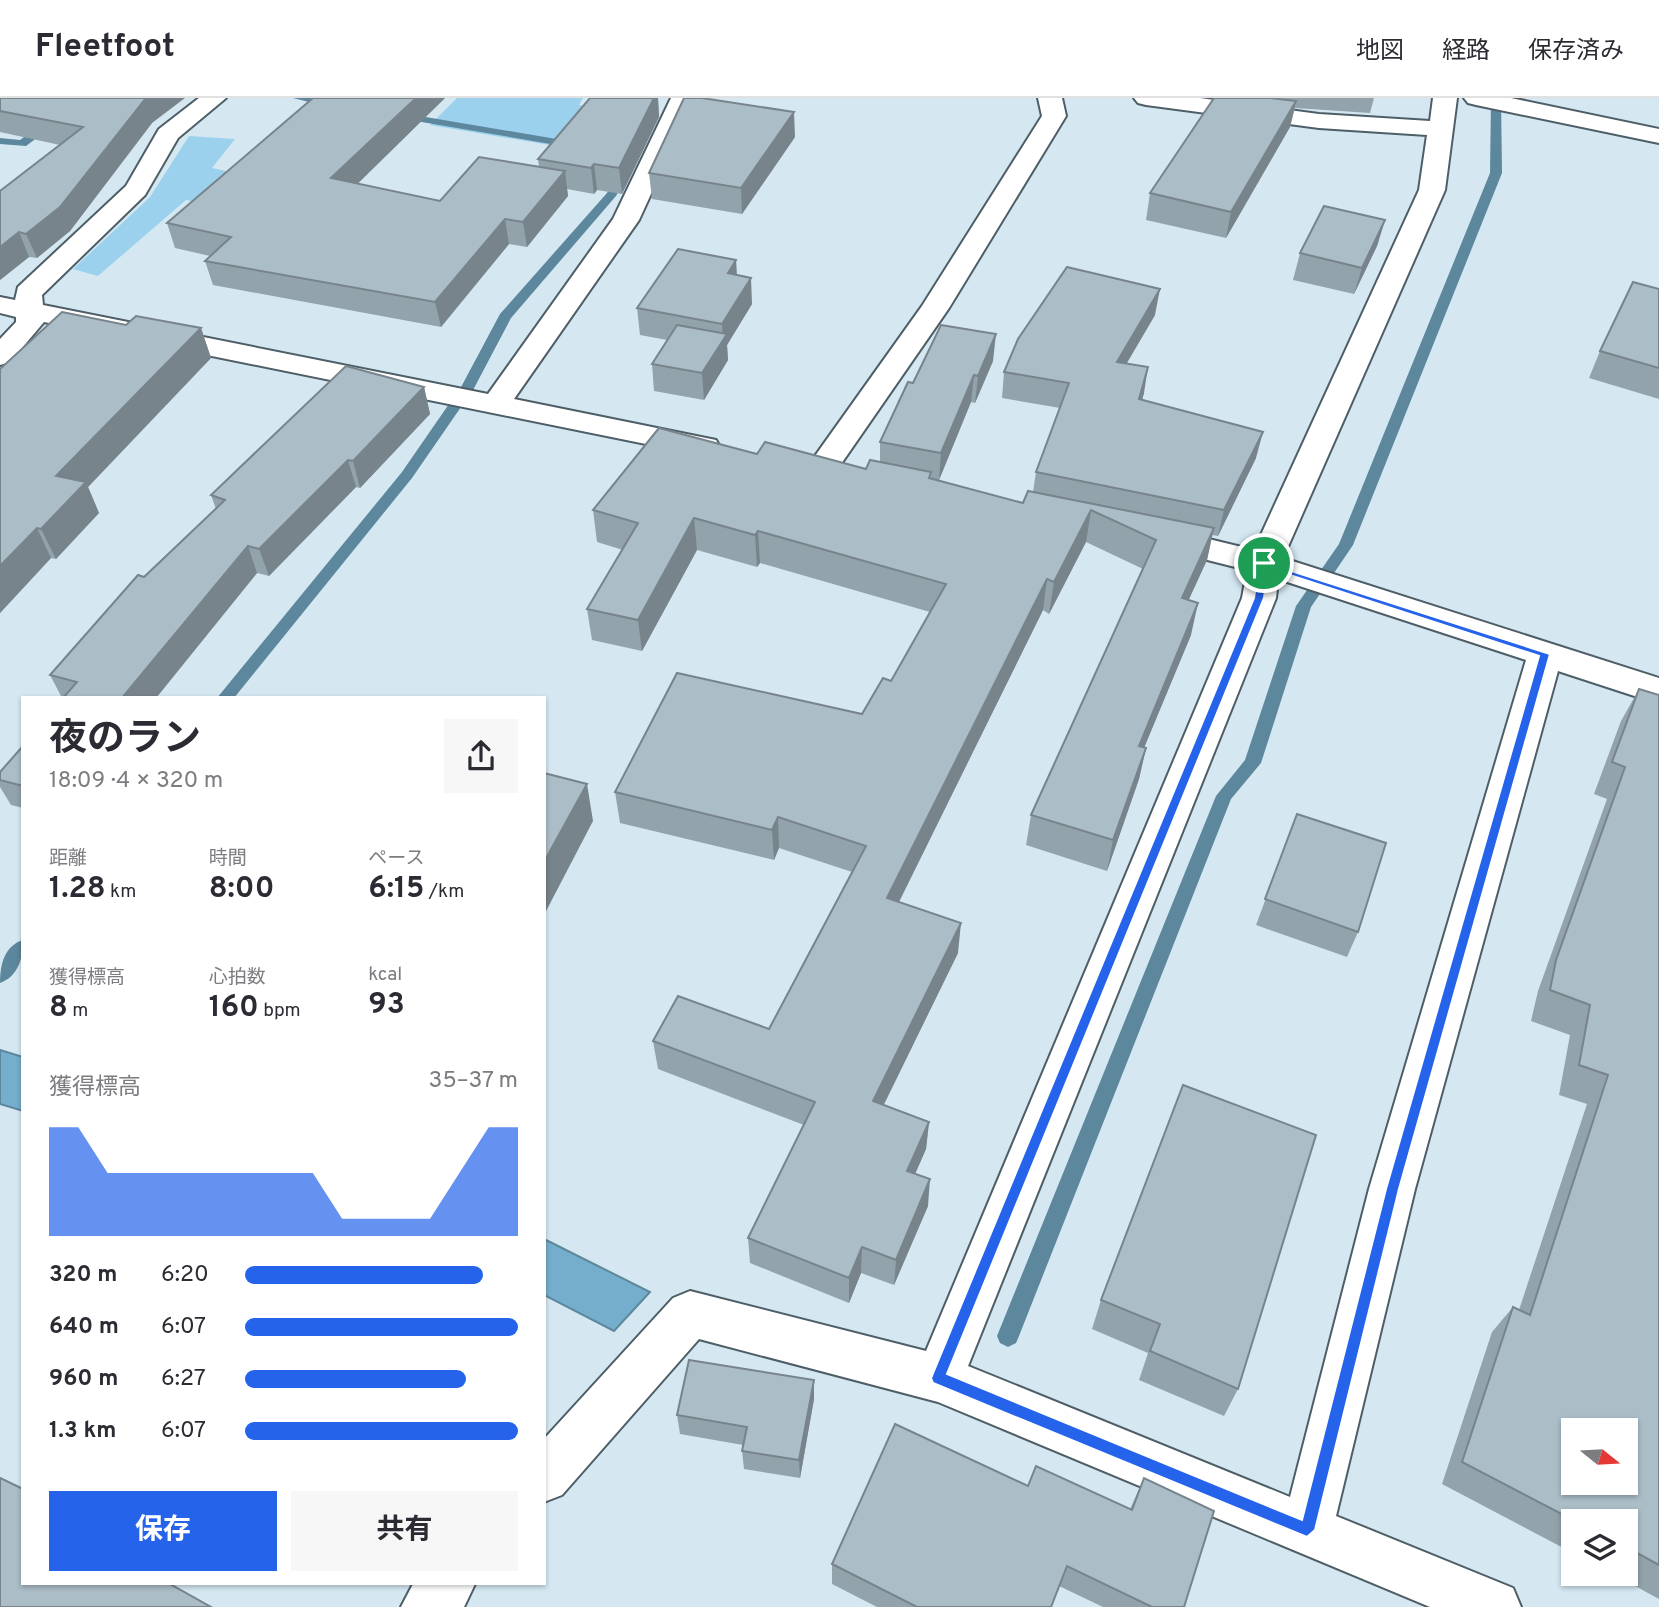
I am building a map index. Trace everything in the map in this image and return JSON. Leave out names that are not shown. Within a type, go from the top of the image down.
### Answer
[{"type":"street","points":[[14,308],[136,190],[167,134],[214,98]]},
{"type":"street","points":[[495,405],[626,220],[683,98]]},
{"type":"street","points":[[858,478],[807,468],[935,308],[1054,116],[1050,98]]},
{"type":"street","points":[[1146,98],[1319,121],[1441,128]]},
{"type":"street","points":[[939,1378],[1259,598],[1264,563],[1432,190],[1445,98]]},
{"type":"street","points":[[1477,98],[1659,136]]},
{"type":"street","points":[[0,356],[30,323],[14,308]]},
{"type":"street","points":[[14,308],[726,451]]},
{"type":"street","points":[[1135,533],[1264,563],[1659,691]]},
{"type":"street","points":[[1307,1530],[1392,1189],[1545,654]]},
{"type":"street","points":[[546,1475],[690,1314],[939,1378],[1494,1607]]},
{"type":"street","points":[[429,1607],[448,1585]]},
{"type":"shaded area","points":[[457,98],[583,98],[579,105],[640,115],[621,157],[430,125]]},
{"type":"shaded area","points":[[189,136],[235,139],[212,168],[298,186],[273,216],[186,200],[98,276],[73,269],[150,197]]},
{"type":"shaded area","points":[[0,1050],[21,1056],[21,1110],[0,1104]]},
{"type":"shaded area","points":[[546,1240],[650,1292],[614,1331],[546,1296]]},
{"type":"building","points":[[0,98],[146,98],[60,207],[26,234],[19,232],[0,247],[0,191],[83,127],[0,111]]},
{"type":"building","points":[[313,98],[416,98],[331,178],[440,201],[479,157],[565,171],[523,222],[505,219],[435,302],[205,261],[231,237],[167,223]]},
{"type":"building","points":[[590,98],[654,98],[619,168],[594,164],[591,168],[538,159]]},
{"type":"building","points":[[684,98],[702,98],[794,112],[741,188],[649,173]]},
{"type":"building","points":[[1214,98],[1296,101],[1231,212],[1150,193]]},
{"type":"building","points":[[1324,206],[1385,220],[1362,268],[1300,253]]},
{"type":"building","points":[[678,249],[736,260],[728,273],[751,278],[722,324],[637,308]]},
{"type":"building","points":[[1067,267],[1160,289],[1117,362],[1148,367],[1139,399],[1263,432],[1224,510],[1036,472],[1069,383],[1004,372],[1018,339]]},
{"type":"building","points":[[1633,282],[1659,289],[1659,368],[1600,351]]},
{"type":"building","points":[[62,312],[126,325],[136,316],[201,328],[56,476],[86,482],[41,529],[37,528],[0,566],[0,369]]},
{"type":"building","points":[[677,325],[727,334],[702,373],[652,364]]},
{"type":"building","points":[[941,325],[996,334],[978,376],[974,375],[941,453],[880,442],[908,382],[913,383]]},
{"type":"building","points":[[346,366],[424,387],[353,461],[348,460],[259,549],[248,546],[124,696],[65,696],[77,682],[50,675],[138,575],[144,577],[225,500],[211,495]]},
{"type":"building","points":[[659,428],[757,454],[765,442],[866,469],[870,460],[931,472],[929,478],[1023,503],[1028,491],[1214,528],[1182,598],[1198,603],[1139,746],[1146,748],[1113,840],[1031,815],[1156,540],[1091,510],[1054,582],[1047,579],[887,898],[961,923],[873,1101],[929,1122],[907,1171],[930,1179],[896,1260],[862,1247],[849,1278],[748,1238],[815,1102],[653,1041],[678,996],[769,1029],[866,846],[778,817],[772,830],[615,792],[677,673],[862,714],[883,678],[891,681],[946,584],[758,531],[755,535],[694,518],[638,620],[587,609],[638,523],[593,510]]},
{"type":"building","points":[[1639,689],[1659,695],[1659,1565],[1638,1554],[1638,1509],[1561,1509],[1561,1514],[1462,1462],[1513,1307],[1530,1315],[1608,1075],[1579,1065],[1590,1005],[1550,990],[1556,960],[1625,767],[1612,762]]},
{"type":"building","points":[[21,748],[21,785],[0,780],[0,772]]},
{"type":"building","points":[[546,774],[587,784],[546,858]]},
{"type":"building","points":[[1297,814],[1386,843],[1358,932],[1265,899]]},
{"type":"building","points":[[1183,1085],[1316,1135],[1238,1389],[1150,1351],[1160,1324],[1101,1300]]},
{"type":"building","points":[[689,1360],[814,1380],[799,1460],[742,1451],[747,1427],[677,1415]]},
{"type":"building","points":[[895,1424],[1028,1486],[1036,1466],[1132,1510],[1144,1478],[1214,1511],[1184,1607],[1152,1607],[1067,1566],[1051,1607],[917,1607],[832,1564]]},
{"type":"building","points":[[0,1478],[21,1488],[21,1585],[172,1585],[211,1607],[0,1607]]},
{"type":"waterway","points":[[0,141],[22,144],[85,98]]},
{"type":"waterway","points":[[298,98],[333,105]]},
{"type":"waterway","points":[[1008,1336],[1224,796],[1253,763],[1304,606],[1346,545],[1496,173],[1496,98]]},
{"type":"waterway","points":[[402,116],[574,145]]},
{"type":"waterway","points":[[467,389],[505,317],[612,194],[623,173]]},
{"type":"waterway","points":[[227,696],[407,475],[454,407]]},
{"type":"waterway","points":[[0,975],[21,949]]},
{"type":"route","points":[[1264,563],[1545,654],[1392,1189],[1307,1530],[939,1378],[1259,598],[1264,563]]}]
